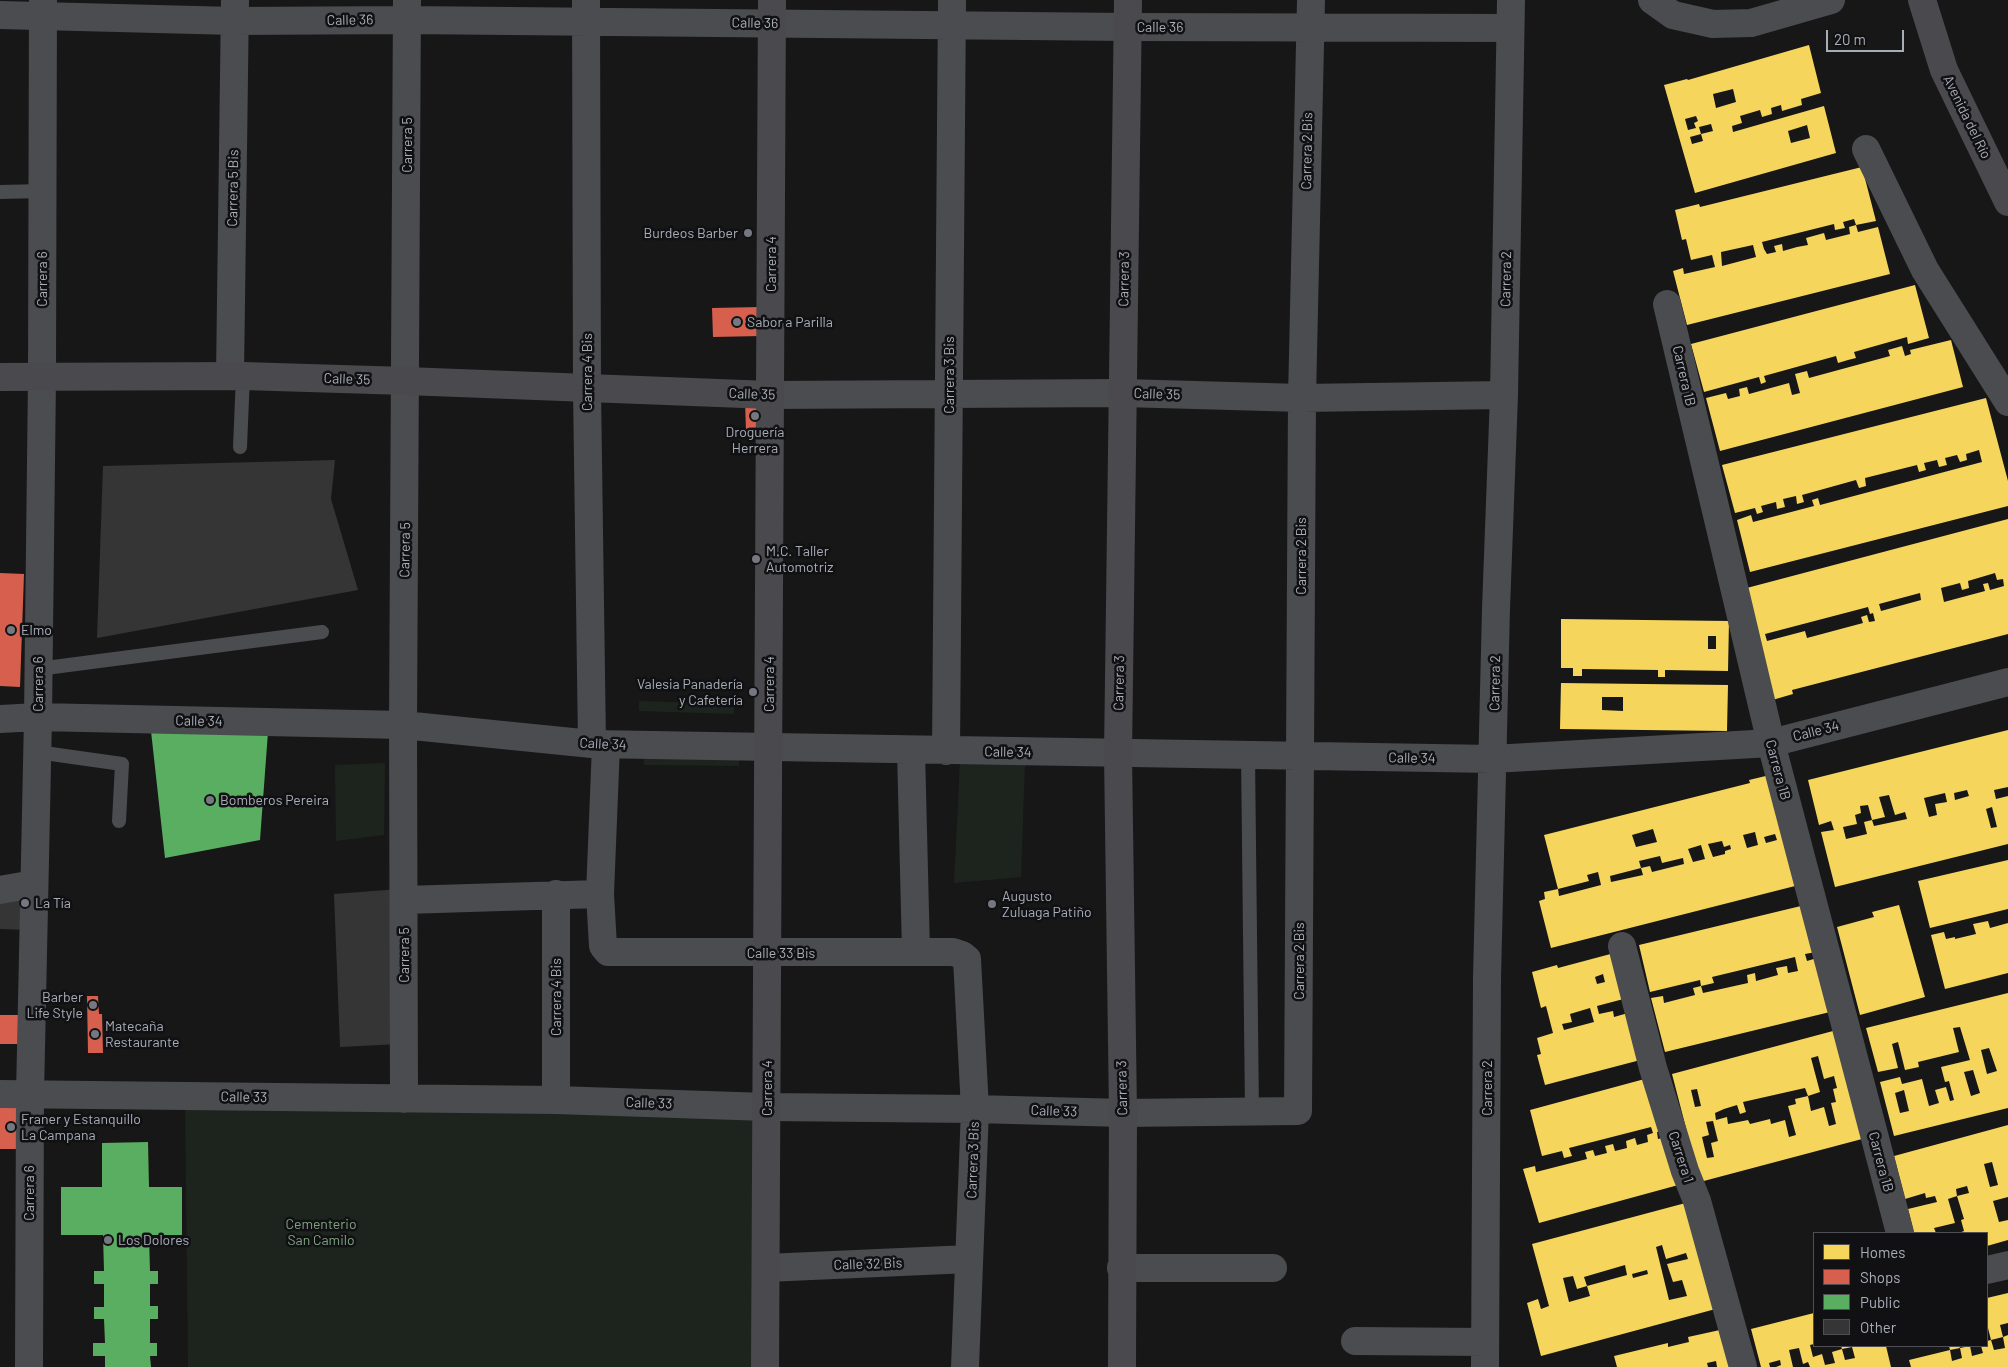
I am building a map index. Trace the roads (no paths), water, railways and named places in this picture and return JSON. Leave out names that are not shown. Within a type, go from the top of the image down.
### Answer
[{"type":"main road","name":"Carrera 3","points":[[1122,1367],[1123,1114],[1118,754],[1128,0]]},
{"type":"main road","name":"Avenida del Río","points":[[1922,0],[1944,70],[2008,202]]},
{"type":"main road","name":"Carrera 4","points":[[765,1367],[772,12]]},
{"type":"main road","name":"Calle 35","points":[[0,377],[237,376],[770,395]]},
{"type":"street","name":"Carrera 2","points":[[1485,1354],[1487,978],[1494,759],[1496,609],[1504,395],[1511,0]]},
{"type":"street","points":[[1652,0],[1673,15],[1713,24],[1751,23],[1831,0]]},
{"type":"street","name":"Calle 36","points":[[0,15],[43,8],[235,11],[952,13],[1128,28],[1311,13],[1510,28]]},
{"type":"street","name":"Carrera 6","points":[[28,1367],[30,1095],[38,717],[42,377],[43,8]]},
{"type":"street","name":"Carrera 5","points":[[404,1099],[403,725],[407,10]]},
{"type":"street","name":"Carrera 5 Bis","points":[[235,11],[237,376]]},
{"type":"street","name":"Carrera 4 Bis","points":[[585,11],[587,389],[599,744]]},
{"type":"street","name":"Carrera 3 Bis","points":[[946,751],[952,13]]},
{"type":"street","name":"Carrera 2 Bis","points":[[1298,1111],[1302,398],[1311,13]]},
{"type":"street","points":[[1866,148],[1925,270],[2008,402]]},
{"type":"street","name":"Carrera 1B","points":[[1667,304],[1771,742],[1900,1232]]},
{"type":"street","name":"Calle 35","points":[[770,395],[1123,393],[1302,398],[1504,395]]},
{"type":"street","name":"Calle 34","points":[[0,719],[38,717],[403,725],[599,744],[1494,759],[1771,742],[2008,682]]},
{"type":"street","points":[[404,900],[600,894],[599,744]]},
{"type":"street","points":[[911,750],[916,952]]},
{"type":"street","points":[[0,890],[34,884]]},
{"type":"street","name":"Carrera 4 Bis","points":[[556,894],[556,1100]]},
{"type":"street","name":"Calle 33 Bis","points":[[600,894],[602,946],[608,952],[952,952],[962,955]]},
{"type":"street","name":"Carrera 1","points":[[1622,946],[1653,1068],[1685,1171],[1697,1202],[1743,1367]]},
{"type":"street","name":"Carrera 3 Bis","points":[[962,955],[967,960],[969,968],[975,1109],[965,1367]]},
{"type":"street","name":"Calle 33","points":[[0,1094],[556,1100],[767,1107],[975,1109],[1123,1114],[1298,1111]]},
{"type":"street","name":"Calle 32 Bis","points":[[766,1268],[970,1259]]},
{"type":"street","points":[[1988,1270],[2008,1265]]},
{"type":"street","points":[[1121,1268],[1273,1268]]},
{"type":"street","points":[[1355,1341],[1485,1354]]},
{"type":"lane","points":[[0,192],[42,190]]},
{"type":"lane","points":[[237,376],[240,447]]},
{"type":"lane","points":[[38,669],[322,632]]},
{"type":"lane","points":[[37,752],[122,764],[120,821]]},
{"type":"lane","points":[[1248,755],[1252,1112]]},
{"type":"place","name":"Burdeos Barber","points":[[748,233]]},
{"type":"place","name":"Sabor a Parilla","points":[[737,322]]},
{"type":"place","name":"Droguería Herrera","points":[[755,416]]},
{"type":"place","name":"M.C. Taller Automotriz","points":[[756,559]]},
{"type":"place","name":"Elmo","points":[[11,630]]},
{"type":"place","name":"Valesia Panadería y Cafetería","points":[[753,692]]},
{"type":"place","name":"Bomberos Pereira","points":[[210,800]]},
{"type":"place","name":"La Tía","points":[[25,903]]},
{"type":"place","name":"Augusto Zuluaga Patiño","points":[[992,904]]},
{"type":"place","name":"Barber Life Style","points":[[93,1005]]},
{"type":"place","name":"Matecaña Restaurante","points":[[95,1034]]},
{"type":"place","name":"Franer y Estanquillo La Campana","points":[[11,1127]]},
{"type":"place","name":"Los Dolores","points":[[108,1240]]},
{"type":"park label","name":"Cementerio San Camilo","points":[[321,1232]]}]
